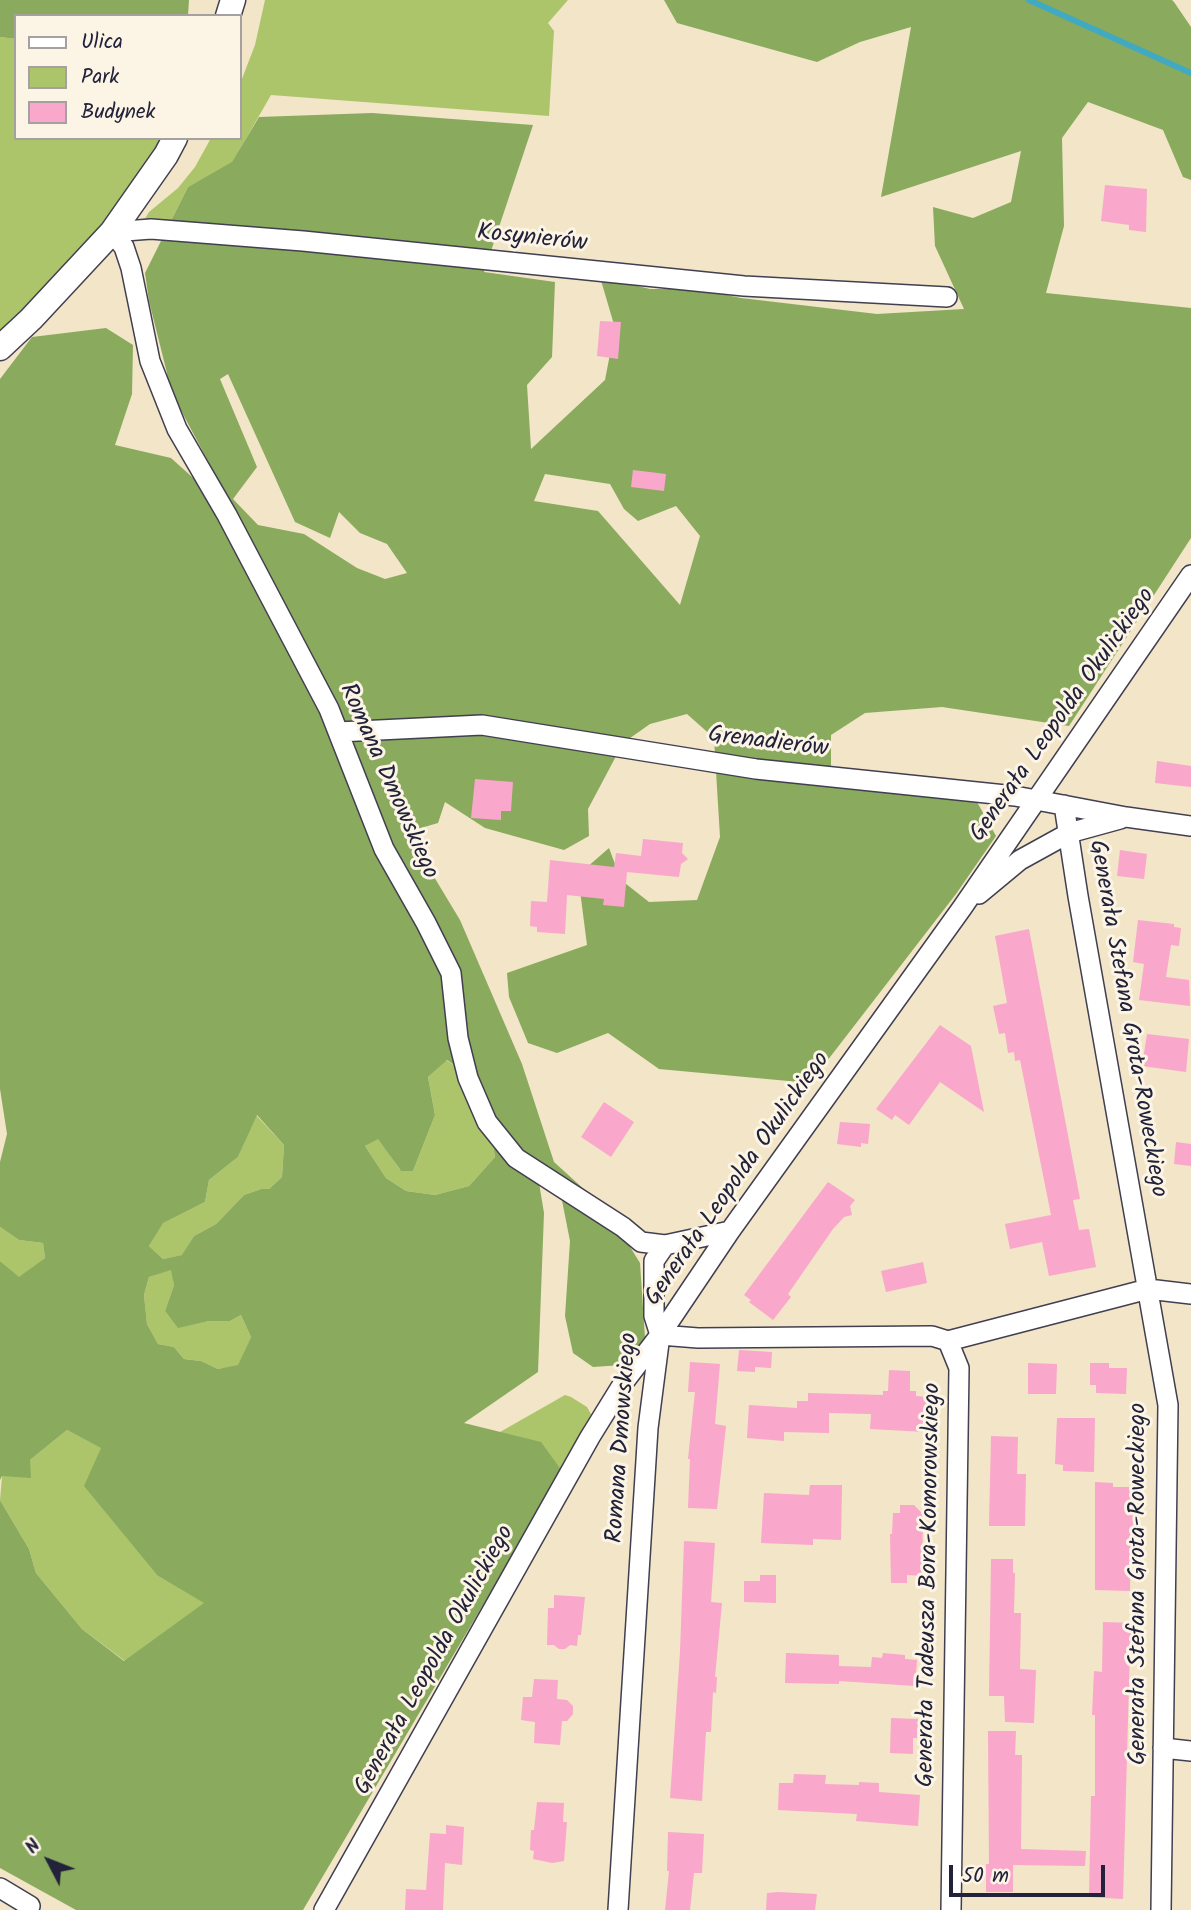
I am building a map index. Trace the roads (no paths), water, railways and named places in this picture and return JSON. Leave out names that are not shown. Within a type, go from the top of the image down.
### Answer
[{"type":"street","points":[[0,348],[31,319],[112,232],[174,140]]},
{"type":"street","name":"Kosynierów","points":[[112,232],[149,229],[303,241],[744,286],[947,297]]},
{"type":"street","name":"Romana Dmowskiego","points":[[112,232],[124,247],[131,268],[150,361],[177,429],[227,515],[329,709],[384,849],[451,973],[458,1038],[468,1078],[487,1122],[516,1158],[623,1227],[641,1242],[666,1245]]},
{"type":"street","name":"Generała Leopolda Okulickiego","points":[[324,1910],[590,1437],[624,1382],[962,908],[1191,575]]},
{"type":"street","name":"Grenadierów","points":[[338,732],[482,725],[756,769],[1037,799],[1126,817],[1191,826]]},
{"type":"street","name":"Generała Stefana Grota-Roweckiego","points":[[1064,805],[1168,1405],[1161,1910]]},
{"type":"street","points":[[962,908],[1020,860],[1069,833],[1126,817]]},
{"type":"street","points":[[666,1245],[730,1231]]},
{"type":"street","name":"Romana Dmowskiego","points":[[618,1910],[648,1428],[660,1335],[654,1316],[654,1261],[666,1245]]},
{"type":"street","points":[[660,1335],[698,1338],[932,1336],[948,1341],[1148,1289],[1191,1294]]},
{"type":"street","name":"Generała Tadeusza Bora-Komorowskiego","points":[[948,1341],[959,1368],[951,1910]]},
{"type":"street","points":[[1163,1748],[1191,1751]]},
{"type":"street","points":[[0,1888],[30,1906],[27,1910]]},
{"type":"waterway","points":[[1029,0],[1191,73]]}]
